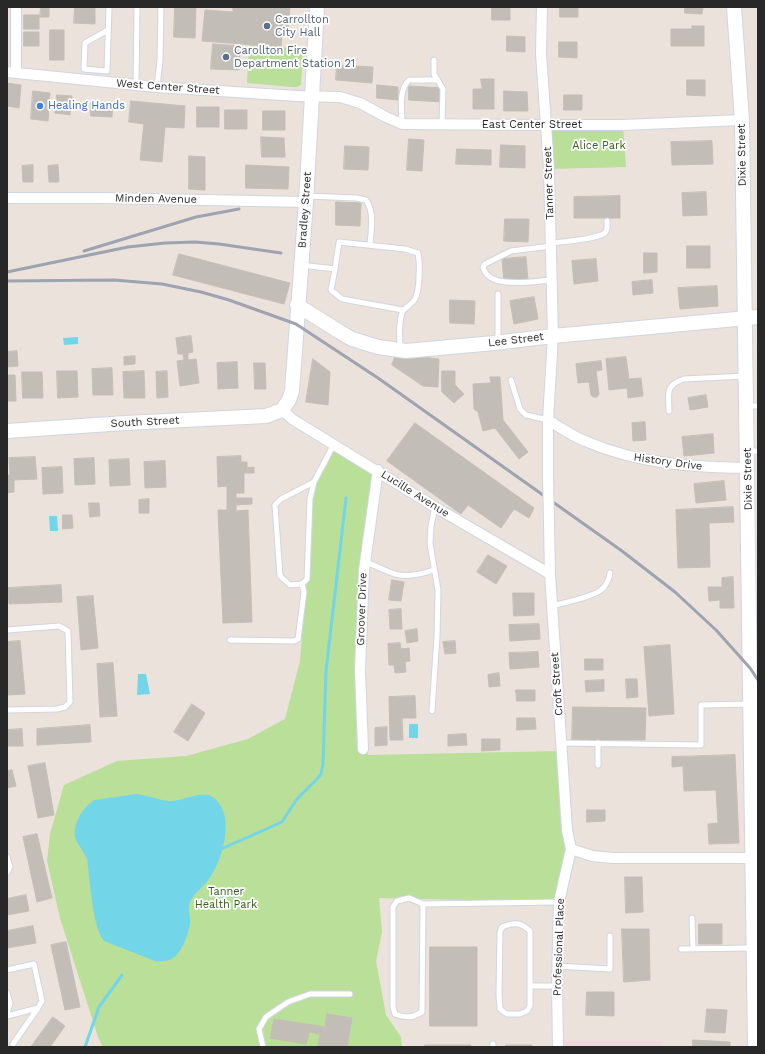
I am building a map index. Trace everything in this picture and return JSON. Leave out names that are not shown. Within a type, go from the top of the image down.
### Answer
[{"type":"street","points":[[12,72],[16,7]]},
{"type":"street","name":"Bradley Street","points":[[282,410],[289,400],[292,391],[297,305],[306,199],[317,7]]},
{"type":"street","name":"Tanner Street","points":[[542,7],[541,53],[546,125],[553,336]]},
{"type":"street","name":"Dixie Street","points":[[734,7],[742,120],[751,317],[746,376],[752,406],[753,451],[748,468],[754,636],[751,704],[755,818],[754,948],[757,1018],[755,1047]]},
{"type":"street","name":"West Center Street","points":[[12,72],[157,87],[297,96],[329,96]]},
{"type":"street","name":"East Center Street","points":[[329,96],[351,99],[402,124],[623,125],[742,120]]},
{"type":"street","name":"Minden Avenue","points":[[7,198],[306,199]]},
{"type":"street","name":"Lee Street","points":[[297,305],[352,338],[378,347],[420,351],[553,336],[751,317]]},
{"type":"street","name":"Croft Street","points":[[553,336],[548,420],[550,574],[567,830],[571,849]]},
{"type":"street","name":"South Street","points":[[7,431],[266,416],[282,410]]},
{"type":"street","name":"Lucille Avenue","points":[[282,410],[292,419],[378,470],[435,507],[550,574]]},
{"type":"street","name":"History Drive","points":[[548,420],[584,441],[624,455],[657,462],[689,466],[748,468]]},
{"type":"street","name":"Groover Drive","points":[[363,749],[360,670],[365,562],[378,470]]},
{"type":"street","points":[[571,849],[592,856],[613,858],[755,864]]},
{"type":"street","name":"Professional Place","points":[[558,1047],[557,966],[559,902],[571,849]]},
{"type":"lane","points":[[108,30],[85,43],[84,69],[107,71],[109,7]]},
{"type":"lane","points":[[136,85],[138,7]]},
{"type":"lane","points":[[157,87],[160,60],[161,7]]},
{"type":"lane","points":[[434,60],[434,74],[443,89],[442,124]]},
{"type":"lane","points":[[402,124],[401,101],[403,89],[406,83],[409,80],[437,80]]},
{"type":"lane","points":[[306,199],[356,198],[366,200],[370,206],[372,217],[370,245]]},
{"type":"lane","points":[[552,280],[500,282],[490,278],[484,272],[483,267],[485,264],[511,251],[586,239],[604,234],[607,230],[607,221]]},
{"type":"lane","points":[[400,350],[401,317],[403,310],[415,300],[418,285],[420,262],[418,253],[405,249],[339,242],[331,290],[342,299],[403,310]]},
{"type":"lane","points":[[300,265],[335,269]]},
{"type":"lane","points":[[498,294],[498,343]]},
{"type":"lane","points":[[669,411],[669,390],[674,383],[684,379],[746,376]]},
{"type":"lane","points":[[511,380],[520,409],[526,415],[548,420]]},
{"type":"lane","points":[[314,482],[281,499],[276,505],[280,576],[290,585],[302,584],[307,579],[310,499],[314,482],[334,444]]},
{"type":"lane","points":[[432,711],[437,636],[438,590],[430,544],[431,526],[435,507]]},
{"type":"lane","points":[[365,562],[397,575],[423,574],[434,570]]},
{"type":"lane","points":[[552,606],[582,598],[602,590],[608,581],[610,573]]},
{"type":"lane","points":[[230,640],[294,641],[298,639],[304,592],[302,584]]},
{"type":"lane","points":[[7,630],[59,626],[68,631],[70,702],[65,707],[57,709],[7,710]]},
{"type":"lane","points":[[561,743],[701,745],[701,704],[751,704]]},
{"type":"lane","points":[[598,743],[598,765]]},
{"type":"lane","points":[[7,857],[10,867],[7,873]]},
{"type":"lane","points":[[423,904],[422,1012],[415,1016],[403,1018],[395,1014],[393,1007],[394,907],[397,900],[409,898],[423,904],[559,902]]},
{"type":"lane","points":[[692,918],[693,948]]},
{"type":"lane","points":[[518,923],[525,925],[530,931],[530,986],[530,1006],[527,1011],[520,1014],[507,1014],[500,1009],[500,932],[502,927],[518,923]]},
{"type":"lane","points":[[557,966],[610,969],[610,936]]},
{"type":"lane","points":[[681,949],[754,948]]},
{"type":"lane","points":[[7,970],[34,964],[42,1002],[13,1044]]},
{"type":"lane","points":[[530,986],[557,986]]},
{"type":"lane","points":[[7,993],[10,1003],[7,1013]]},
{"type":"lane","points":[[263,1047],[259,1029],[266,1017],[288,1002],[310,994],[350,994]]},
{"type":"lane","points":[[7,1016],[38,1008]]},
{"type":"shaded area","points":[[564,1041],[662,1041],[663,1047],[564,1047]]},
{"type":"green space","points":[[249,44],[303,50],[301,85],[292,87],[247,83]]},
{"type":"green space","name":"Alice Park","points":[[546,125],[623,125],[626,167],[549,169]]},
{"type":"green space","name":"Tanner Health Park","points":[[330,451],[341,453],[378,470],[356,641],[361,709],[368,755],[562,751],[571,849],[559,902],[379,898],[382,932],[376,961],[386,1015],[401,1037],[402,1047],[103,1047],[98,1037],[60,918],[47,861],[50,834],[64,785],[117,761],[186,756],[248,739],[285,719],[300,661],[314,482]]},
{"type":"water","points":[[78,337],[78,344],[64,345],[63,338]]},
{"type":"water","points":[[49,516],[57,516],[58,531],[50,531]]},
{"type":"water","points":[[138,674],[146,674],[150,694],[137,695]]},
{"type":"water","points":[[409,724],[418,724],[418,738],[409,738]]},
{"type":"water","points":[[136,794],[169,801],[207,795],[213,797],[218,802],[223,810],[225,820],[226,830],[222,852],[209,879],[191,900],[189,908],[190,926],[185,941],[177,954],[170,960],[166,961],[155,961],[104,941],[100,934],[94,914],[87,859],[76,840],[75,835],[75,829],[79,817],[86,807],[95,800]]},
{"type":"building","points":[[75,7],[95,7],[95,24],[74,23]]},
{"type":"building","points":[[175,7],[196,7],[195,38],[174,37]]},
{"type":"building","points":[[233,7],[290,7],[288,32],[282,32],[281,47],[202,41],[205,10],[233,12]]},
{"type":"building","points":[[492,7],[510,7],[510,20],[492,20]]},
{"type":"building","points":[[560,7],[578,7],[578,17],[560,17]]},
{"type":"building","points":[[685,7],[703,7],[702,14],[685,13]]},
{"type":"building","points":[[41,8],[49,8],[49,17],[40,17]]},
{"type":"building","points":[[24,15],[39,15],[39,29],[24,29]]},
{"type":"building","points":[[692,26],[704,26],[704,46],[671,46],[671,29],[692,29]]},
{"type":"building","points":[[50,30],[64,30],[64,60],[50,60]]},
{"type":"building","points":[[24,32],[39,32],[39,46],[24,46]]},
{"type":"building","points":[[507,36],[525,37],[525,52],[507,51]]},
{"type":"building","points":[[559,42],[577,42],[577,58],[559,57]]},
{"type":"building","name":"Carollton Fire Department Station 21","points":[[213,44],[240,46],[239,70],[211,69]]},
{"type":"building","points":[[337,65],[373,67],[372,83],[336,80]]},
{"type":"building","points":[[481,79],[494,79],[494,109],[473,109],[473,89],[482,89]]},
{"type":"building","points":[[687,80],[705,80],[705,96],[687,95]]},
{"type":"building","points":[[7,83],[21,85],[19,108],[7,106]]},
{"type":"building","points":[[377,85],[398,87],[398,100],[377,98]]},
{"type":"building","points":[[409,86],[442,88],[442,102],[409,100]]},
{"type":"building","name":"Healing Hands","points":[[33,91],[50,93],[48,121],[31,119]]},
{"type":"building","points":[[504,91],[527,92],[528,111],[504,111]]},
{"type":"building","points":[[57,95],[72,96],[70,115],[55,113]]},
{"type":"building","points":[[564,95],[582,95],[582,110],[564,110]]},
{"type":"building","points":[[131,101],[185,106],[184,128],[165,127],[162,162],[140,160],[144,124],[129,122]]},
{"type":"building","points":[[91,103],[113,104],[112,117],[91,116]]},
{"type":"building","points":[[197,107],[219,107],[219,127],[197,127]]},
{"type":"building","points":[[225,110],[247,110],[247,129],[225,129]]},
{"type":"building","points":[[263,111],[285,111],[285,130],[263,130]]},
{"type":"building","points":[[261,137],[284,138],[285,157],[262,157]]},
{"type":"building","points":[[409,139],[424,140],[422,171],[407,170]]},
{"type":"building","points":[[712,141],[713,164],[672,165],[671,142]]},
{"type":"building","points":[[501,145],[525,146],[525,168],[500,167]]},
{"type":"building","points":[[345,146],[369,147],[368,170],[344,169]]},
{"type":"building","points":[[457,149],[491,150],[491,165],[456,164]]},
{"type":"building","points":[[189,156],[205,157],[205,190],[189,189]]},
{"type":"building","points":[[33,165],[33,182],[23,182],[22,166]]},
{"type":"building","points":[[58,165],[59,182],[49,182],[48,166]]},
{"type":"building","points":[[246,165],[289,167],[288,189],[246,188]]},
{"type":"building","points":[[706,192],[707,215],[683,216],[682,193]]},
{"type":"building","points":[[620,196],[620,218],[574,218],[574,197]]},
{"type":"building","points":[[336,202],[361,203],[360,226],[336,225]]},
{"type":"building","points":[[505,219],[529,219],[528,242],[504,241]]},
{"type":"building","points":[[687,246],[710,246],[710,268],[687,268]]},
{"type":"building","points":[[644,253],[657,253],[657,272],[644,273]]},
{"type":"building","points":[[179,254],[290,283],[284,304],[173,275]]},
{"type":"building","points":[[526,257],[528,280],[504,282],[502,259]]},
{"type":"building","points":[[596,259],[598,281],[574,284],[572,261]]},
{"type":"building","points":[[652,280],[653,293],[633,295],[632,282]]},
{"type":"building","points":[[717,286],[718,306],[680,309],[678,288]]},
{"type":"building","points":[[534,297],[538,319],[514,324],[510,301]]},
{"type":"building","points":[[450,300],[475,301],[474,324],[450,323]]},
{"type":"building","points":[[191,336],[193,352],[188,353],[188,360],[196,359],[199,383],[180,386],[177,361],[184,360],[183,354],[178,354],[176,338]]},
{"type":"building","points":[[17,351],[18,366],[7,367],[7,352]]},
{"type":"building","points":[[396,354],[439,359],[438,387],[423,386],[392,365]]},
{"type":"building","points":[[135,356],[135,364],[124,365],[124,357]]},
{"type":"building","points":[[626,357],[629,379],[641,378],[643,396],[628,398],[627,388],[609,390],[606,359]]},
{"type":"building","points":[[313,359],[330,372],[328,405],[306,402]]},
{"type":"building","points":[[601,361],[602,370],[596,371],[599,394],[597,397],[593,397],[591,395],[589,382],[578,383],[576,364]]},
{"type":"building","points":[[237,362],[238,388],[218,389],[217,363]]},
{"type":"building","points":[[254,363],[265,363],[266,389],[255,389]]},
{"type":"building","points":[[112,368],[113,395],[93,395],[92,369]]},
{"type":"building","points":[[57,371],[77,371],[78,397],[58,398]]},
{"type":"building","points":[[144,371],[145,398],[124,398],[123,372]]},
{"type":"building","points":[[167,371],[168,397],[157,398],[156,372]]},
{"type":"building","points":[[442,371],[455,371],[455,385],[464,394],[454,403],[442,392]]},
{"type":"building","points":[[22,372],[42,372],[43,398],[23,398]]},
{"type":"building","points":[[7,375],[15,375],[16,401],[7,401]]},
{"type":"building","points":[[490,377],[500,377],[503,420],[528,452],[519,459],[495,428],[483,431],[478,412],[474,409],[473,384],[491,383]]},
{"type":"building","points":[[706,395],[708,407],[690,410],[688,398]]},
{"type":"building","points":[[645,422],[646,440],[633,441],[632,423]]},
{"type":"building","points":[[415,423],[534,508],[529,518],[514,509],[501,528],[468,505],[461,514],[387,461]]},
{"type":"building","points":[[713,434],[714,453],[684,456],[682,437]]},
{"type":"building","points":[[241,456],[241,462],[247,462],[247,468],[254,467],[254,473],[244,473],[244,493],[236,493],[236,498],[252,498],[252,504],[236,505],[236,511],[248,510],[252,622],[223,623],[218,510],[227,510],[227,486],[218,487],[217,457]]},
{"type":"building","points":[[35,457],[37,479],[14,480],[14,492],[7,493],[7,475],[10,475],[9,458]]},
{"type":"building","points":[[94,458],[95,484],[75,485],[74,459]]},
{"type":"building","points":[[129,459],[130,485],[110,486],[109,460]]},
{"type":"building","points":[[165,461],[166,487],[145,488],[144,462]]},
{"type":"building","points":[[62,467],[63,493],[43,494],[42,468]]},
{"type":"building","points":[[724,481],[726,500],[696,503],[694,484]]},
{"type":"building","points":[[149,499],[149,513],[139,513],[139,500]]},
{"type":"building","points":[[89,503],[99,503],[100,516],[90,517]]},
{"type":"building","points":[[733,507],[734,522],[709,523],[710,567],[678,568],[676,510]]},
{"type":"building","points":[[63,515],[72,515],[73,528],[63,529]]},
{"type":"building","points":[[488,555],[507,566],[496,584],[477,572]]},
{"type":"building","points":[[733,577],[734,608],[720,608],[720,600],[709,601],[708,587],[722,587],[722,578]]},
{"type":"building","points":[[392,580],[404,582],[401,601],[389,600]]},
{"type":"building","points":[[61,585],[62,602],[9,604],[8,588]]},
{"type":"building","points":[[513,593],[534,593],[534,615],[514,616]]},
{"type":"building","points":[[93,596],[98,648],[81,650],[77,597]]},
{"type":"building","points":[[401,609],[402,629],[390,629],[389,610]]},
{"type":"building","points":[[539,624],[540,639],[510,641],[509,625]]},
{"type":"building","points":[[417,629],[418,641],[407,643],[405,631]]},
{"type":"building","points":[[20,641],[25,694],[8,695],[7,642]]},
{"type":"building","points":[[455,641],[456,653],[445,654],[443,642]]},
{"type":"building","points":[[400,643],[401,649],[409,648],[410,661],[405,662],[406,672],[395,673],[394,665],[389,665],[388,644]]},
{"type":"building","points":[[670,645],[674,714],[649,716],[644,647]]},
{"type":"building","points":[[538,652],[539,667],[510,669],[509,653]]},
{"type":"building","points":[[585,659],[603,659],[603,670],[585,670]]},
{"type":"building","points":[[113,663],[117,716],[100,717],[97,664]]},
{"type":"building","points":[[499,673],[500,686],[489,687],[488,675]]},
{"type":"building","points":[[626,679],[637,679],[638,697],[627,698]]},
{"type":"building","points":[[604,680],[604,691],[586,692],[585,681]]},
{"type":"building","points":[[516,690],[535,690],[535,701],[517,701]]},
{"type":"building","points":[[415,696],[416,718],[402,718],[403,740],[390,740],[389,697]]},
{"type":"building","points":[[192,704],[205,713],[188,741],[174,732]]},
{"type":"building","points":[[573,707],[646,708],[645,740],[572,740]]},
{"type":"building","points":[[517,718],[535,718],[536,729],[517,730]]},
{"type":"building","points":[[90,725],[91,742],[37,745],[37,729]]},
{"type":"building","points":[[387,727],[387,745],[375,746],[375,728]]},
{"type":"building","points":[[22,729],[23,746],[7,746],[7,730]]},
{"type":"building","points":[[466,734],[467,745],[448,746],[448,735]]},
{"type":"building","points":[[482,739],[500,739],[500,750],[482,751]]},
{"type":"building","points":[[735,755],[739,843],[709,844],[708,824],[718,823],[716,790],[684,791],[683,766],[672,767],[672,757]]},
{"type":"building","points":[[45,763],[54,815],[38,818],[28,766]]},
{"type":"building","points":[[12,770],[16,786],[7,788],[7,771]]},
{"type":"building","points":[[587,810],[605,810],[605,821],[587,822]]},
{"type":"building","points":[[37,834],[52,898],[37,902],[23,837]]},
{"type":"building","points":[[625,877],[642,877],[643,912],[626,913]]},
{"type":"building","points":[[26,895],[29,911],[7,915],[7,899]]},
{"type":"building","points":[[699,924],[722,924],[722,944],[699,944]]},
{"type":"building","points":[[33,926],[36,943],[7,948],[7,931]]},
{"type":"building","points":[[622,929],[649,929],[650,980],[624,982]]},
{"type":"building","points":[[66,942],[80,1007],[65,1010],[51,945]]},
{"type":"building","points":[[430,947],[477,947],[477,1026],[430,1026]]},
{"type":"building","points":[[587,992],[614,992],[614,1016],[586,1015]]},
{"type":"building","points":[[707,1009],[727,1010],[725,1033],[705,1032]]},
{"type":"building","points":[[327,1014],[352,1018],[347,1047],[318,1046],[320,1034],[309,1032],[306,1044],[270,1038],[274,1019],[325,1027]]},
{"type":"building","points":[[53,1017],[65,1026],[50,1047],[31,1047]]},
{"type":"building","points":[[693,1040],[730,1042],[730,1047],[693,1047]]},
{"type":"building","points":[[425,1045],[471,1045],[471,1047],[425,1047]]},
{"type":"building","points":[[506,1045],[532,1045],[532,1047],[506,1047]]},
{"type":"waterway","points":[[219,850],[282,822],[297,799],[321,774],[323,764],[326,671],[346,498]]},
{"type":"waterway","points":[[85,1047],[99,1007],[122,975]]},
{"type":"railway","points":[[84,251],[196,217],[239,209]]},
{"type":"railway","points":[[7,272],[128,247],[165,243],[195,242],[219,244],[281,253]]},
{"type":"railway","points":[[7,281],[114,280],[162,284],[201,292],[229,300],[296,324],[378,378],[622,551],[675,592],[716,630],[750,668],[758,680]]},
{"type":"place","name":"Carrollton City Hall","points":[[267,26]]},
{"type":"place","name":"Carollton Fire Department Station 21","points":[[226,57]]},
{"type":"place","name":"Healing Hands","points":[[40,106]]}]
